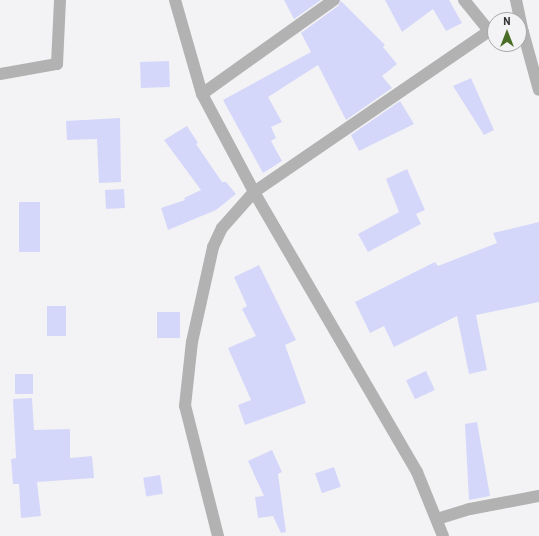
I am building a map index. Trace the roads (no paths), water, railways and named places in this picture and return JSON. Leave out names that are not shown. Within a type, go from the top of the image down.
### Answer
[{"type":"street","points":[[0,74],[57,64],[60,0]]},
{"type":"street","points":[[175,0],[202,94],[254,192],[417,472],[443,536]]},
{"type":"street","points":[[202,94],[334,0]]},
{"type":"street","points":[[464,0],[487,25]]},
{"type":"street","points":[[516,0],[518,12]]},
{"type":"street","points":[[218,536],[185,406],[192,342],[213,247],[222,228],[254,192],[487,34]]},
{"type":"street","points":[[527,51],[539,90]]},
{"type":"street","points":[[437,519],[470,509],[539,496]]}]
